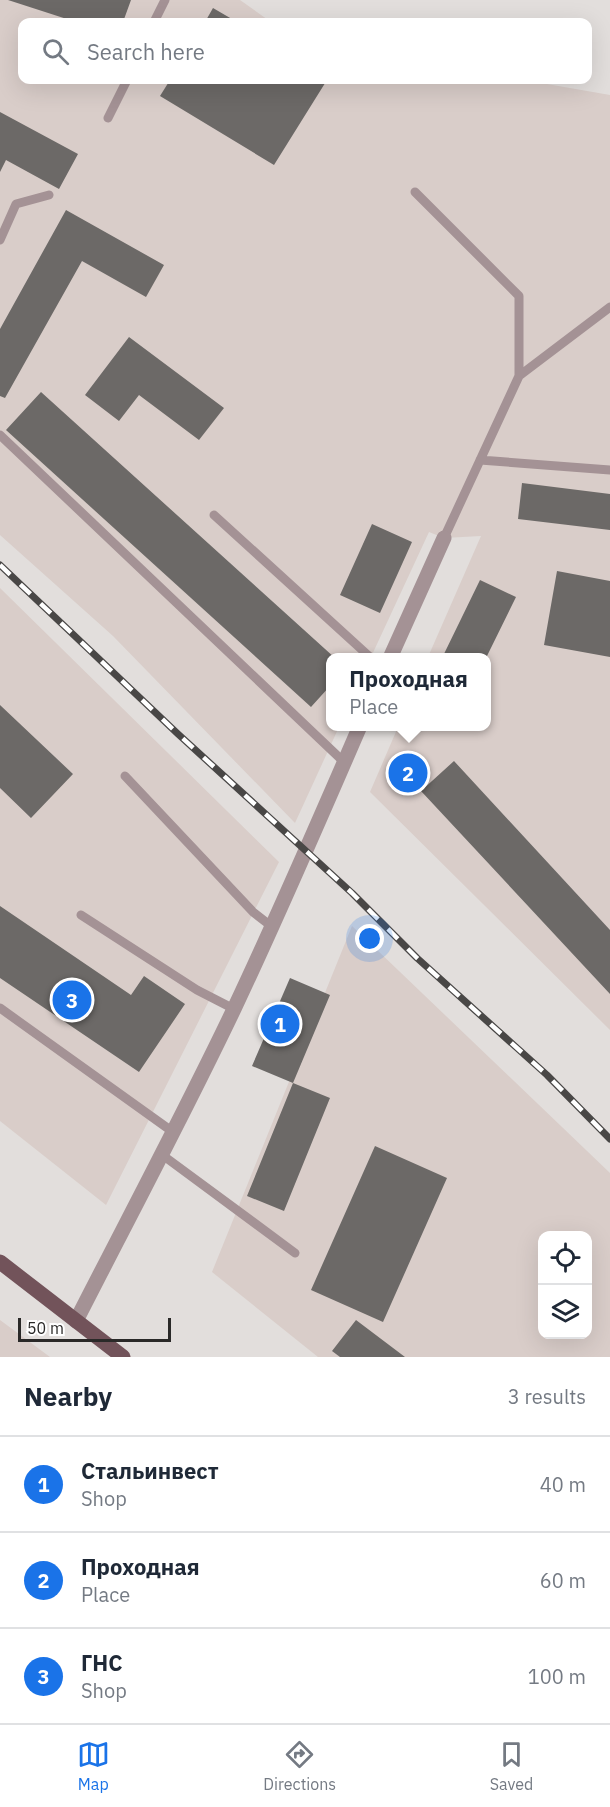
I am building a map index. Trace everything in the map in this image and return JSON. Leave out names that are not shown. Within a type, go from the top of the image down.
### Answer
[{"type":"main road","points":[[0,1262],[123,1357]]},
{"type":"street","points":[[392,653],[444,538]]},
{"type":"street","points":[[76,1321],[234,1009],[358,731]]},
{"type":"lane","points":[[156,18],[165,0]]},
{"type":"lane","points":[[108,118],[125,84]]},
{"type":"lane","points":[[416,192],[519,296],[519,376],[444,538]]},
{"type":"lane","points":[[0,240],[16,204],[49,195]]},
{"type":"lane","points":[[519,376],[610,307]]},
{"type":"lane","points":[[0,435],[344,762]]},
{"type":"lane","points":[[480,460],[610,470]]},
{"type":"lane","points":[[214,514],[367,653]]},
{"type":"lane","points":[[125,776],[253,912],[271,926]]},
{"type":"lane","points":[[81,915],[197,990],[234,1009]]},
{"type":"lane","points":[[0,1008],[173,1132]]},
{"type":"lane","points":[[161,1154],[295,1253]]},
{"type":"shaded area","points":[[0,0],[240,0],[265,18],[18,18],[18,84],[547,84],[610,95],[610,1030],[370,792],[396,731],[491,731],[491,653],[430,653],[481,536],[444,538],[429,532],[373,653],[326,653],[326,731],[337,731],[295,823],[113,636],[0,535]]},
{"type":"shaded area","points":[[0,588],[279,862],[106,1205],[0,1121]]},
{"type":"shaded area","points":[[352,926],[610,1173],[610,1357],[318,1357],[212,1272]]},
{"type":"shaded area","points":[[0,1320],[50,1357],[0,1357]]},
{"type":"building","points":[[8,0],[131,0],[124,18],[64,18]]},
{"type":"building","points":[[213,8],[230,18],[207,18]]},
{"type":"building","points":[[168,84],[325,84],[274,165],[160,96]]},
{"type":"building","points":[[0,112],[78,154],[59,189],[6,160],[0,172]]},
{"type":"building","points":[[66,210],[164,265],[146,297],[82,261],[5,398],[0,396],[0,329]]},
{"type":"building","points":[[129,337],[224,408],[199,440],[139,395],[119,421],[85,395]]},
{"type":"building","points":[[41,392],[329,653],[326,653],[326,690],[311,707],[6,430]]},
{"type":"building","points":[[522,483],[610,494],[610,530],[518,519]]},
{"type":"building","points":[[372,524],[412,542],[380,613],[340,595]]},
{"type":"building","points":[[557,571],[610,581],[610,657],[544,645]]},
{"type":"building","points":[[480,580],[516,597],[488,653],[444,653]]},
{"type":"building","points":[[0,705],[73,774],[31,818],[0,788]]},
{"type":"building","points":[[409,759],[422,770],[407,787],[394,776]]},
{"type":"building","points":[[454,761],[610,930],[610,994],[421,791]]},
{"type":"building","points":[[0,906],[131,995],[144,976],[185,1004],[139,1072],[0,978]]},
{"type":"building","points":[[290,978],[330,995],[293,1083],[252,1066]]},
{"type":"building","points":[[293,1083],[330,1098],[284,1211],[247,1196]]},
{"type":"building","points":[[375,1146],[447,1178],[383,1322],[311,1290]]},
{"type":"building","points":[[356,1320],[405,1357],[340,1357],[332,1351]]},
{"type":"railway","points":[[0,565],[178,734],[352,893],[417,958],[547,1075],[610,1139]]},
{"type":"place","name":"Проходная","points":[[408,773]]},
{"type":"place","name":"ГНС","points":[[72,1000]]},
{"type":"place","name":"Стальинвест","points":[[280,1024]]}]
